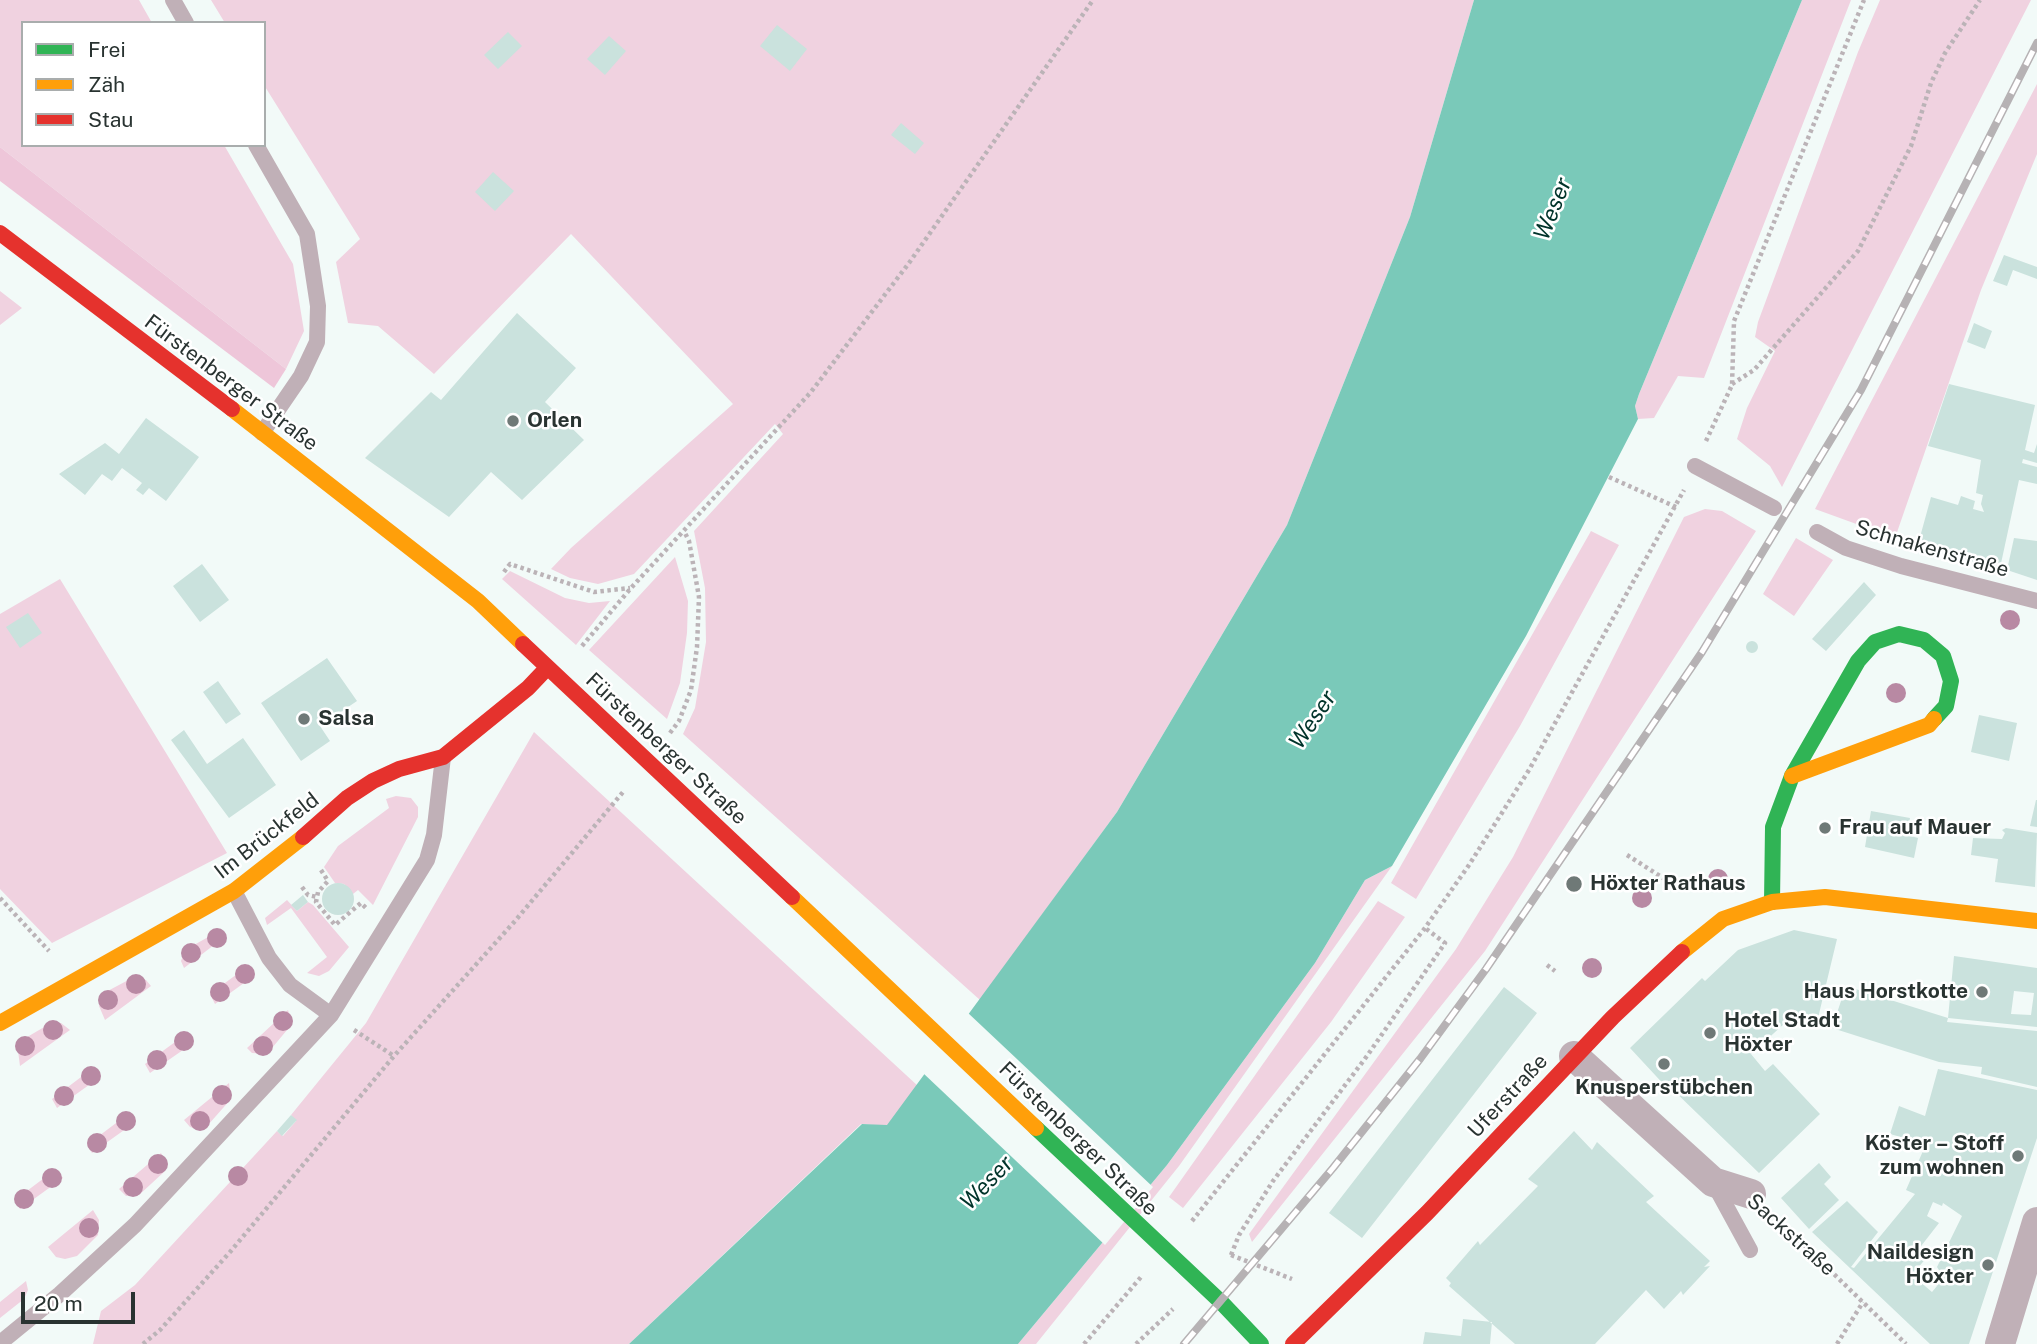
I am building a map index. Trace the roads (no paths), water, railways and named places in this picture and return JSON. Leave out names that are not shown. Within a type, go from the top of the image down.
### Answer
[{"type":"main road","name":"Fürstenberger Straße","points":[[0,233],[478,601],[1221,1301],[1261,1344]]},
{"type":"main road","points":[[1772,902],[1773,827],[1791,776],[1858,661],[1875,642],[1899,634],[1924,640],[1943,656],[1951,681],[1946,706],[1929,725],[1791,776]]},
{"type":"main road","name":"Im Brückfeld","points":[[0,1023],[234,891],[284,853],[347,798],[373,781],[399,769],[443,757],[528,688],[547,668]]},
{"type":"main road","name":"Uferstraße","points":[[1293,1344],[1427,1213],[1574,1056],[1671,961],[1723,919],[1772,902],[1825,897],[2037,921]]},
{"type":"street","name":"Sackstraße","points":[[1574,1056],[1713,1182],[1751,1194]]},
{"type":"street","points":[[2000,1344],[2037,1222]]},
{"type":"lane","points":[[173,0],[185,21]]},
{"type":"lane","points":[[257,147],[307,234],[318,306],[317,342],[302,376],[262,433]]},
{"type":"lane","points":[[1695,466],[1774,508]]},
{"type":"lane","name":"Schnakenstraße","points":[[1817,532],[1846,548],[1901,566],[2037,601]]},
{"type":"lane","points":[[0,1343],[60,1294],[135,1226],[331,1015],[427,860],[435,835],[443,757]]},
{"type":"lane","points":[[234,891],[254,935],[290,985],[331,1015]]},
{"type":"lane","points":[[1713,1182],[1750,1250]]},
{"type":"water","name":"Weser","points":[[1474,0],[1802,0],[1639,394],[1635,406],[1638,419],[1526,636],[1392,866],[1365,880],[1315,963],[1167,1165],[1018,1344],[629,1344],[862,1124],[887,1125],[1117,812],[1287,525],[1410,217]]},
{"type":"railway","points":[[1184,1344],[1333,1168],[1420,1059],[1486,969],[1702,652],[1861,390],[2037,43]]},
{"type":"place","name":"Orlen","points":[[513,421]]},
{"type":"place","name":"Salsa","points":[[304,719]]},
{"type":"place","name":"Frau auf Mauer","points":[[1825,828]]},
{"type":"place","name":"Höxter Rathaus","points":[[1574,884]]},
{"type":"place","name":"Haus Horstkotte","points":[[1982,992]]},
{"type":"place","name":"Hotel Stadt Höxter","points":[[1710,1033]]},
{"type":"place","name":"Knusperstübchen","points":[[1664,1064]]},
{"type":"place","name":"Köster – Stoff zum wohnen","points":[[2018,1156]]},
{"type":"place","name":"Naildesign Höxter","points":[[1988,1265]]}]
